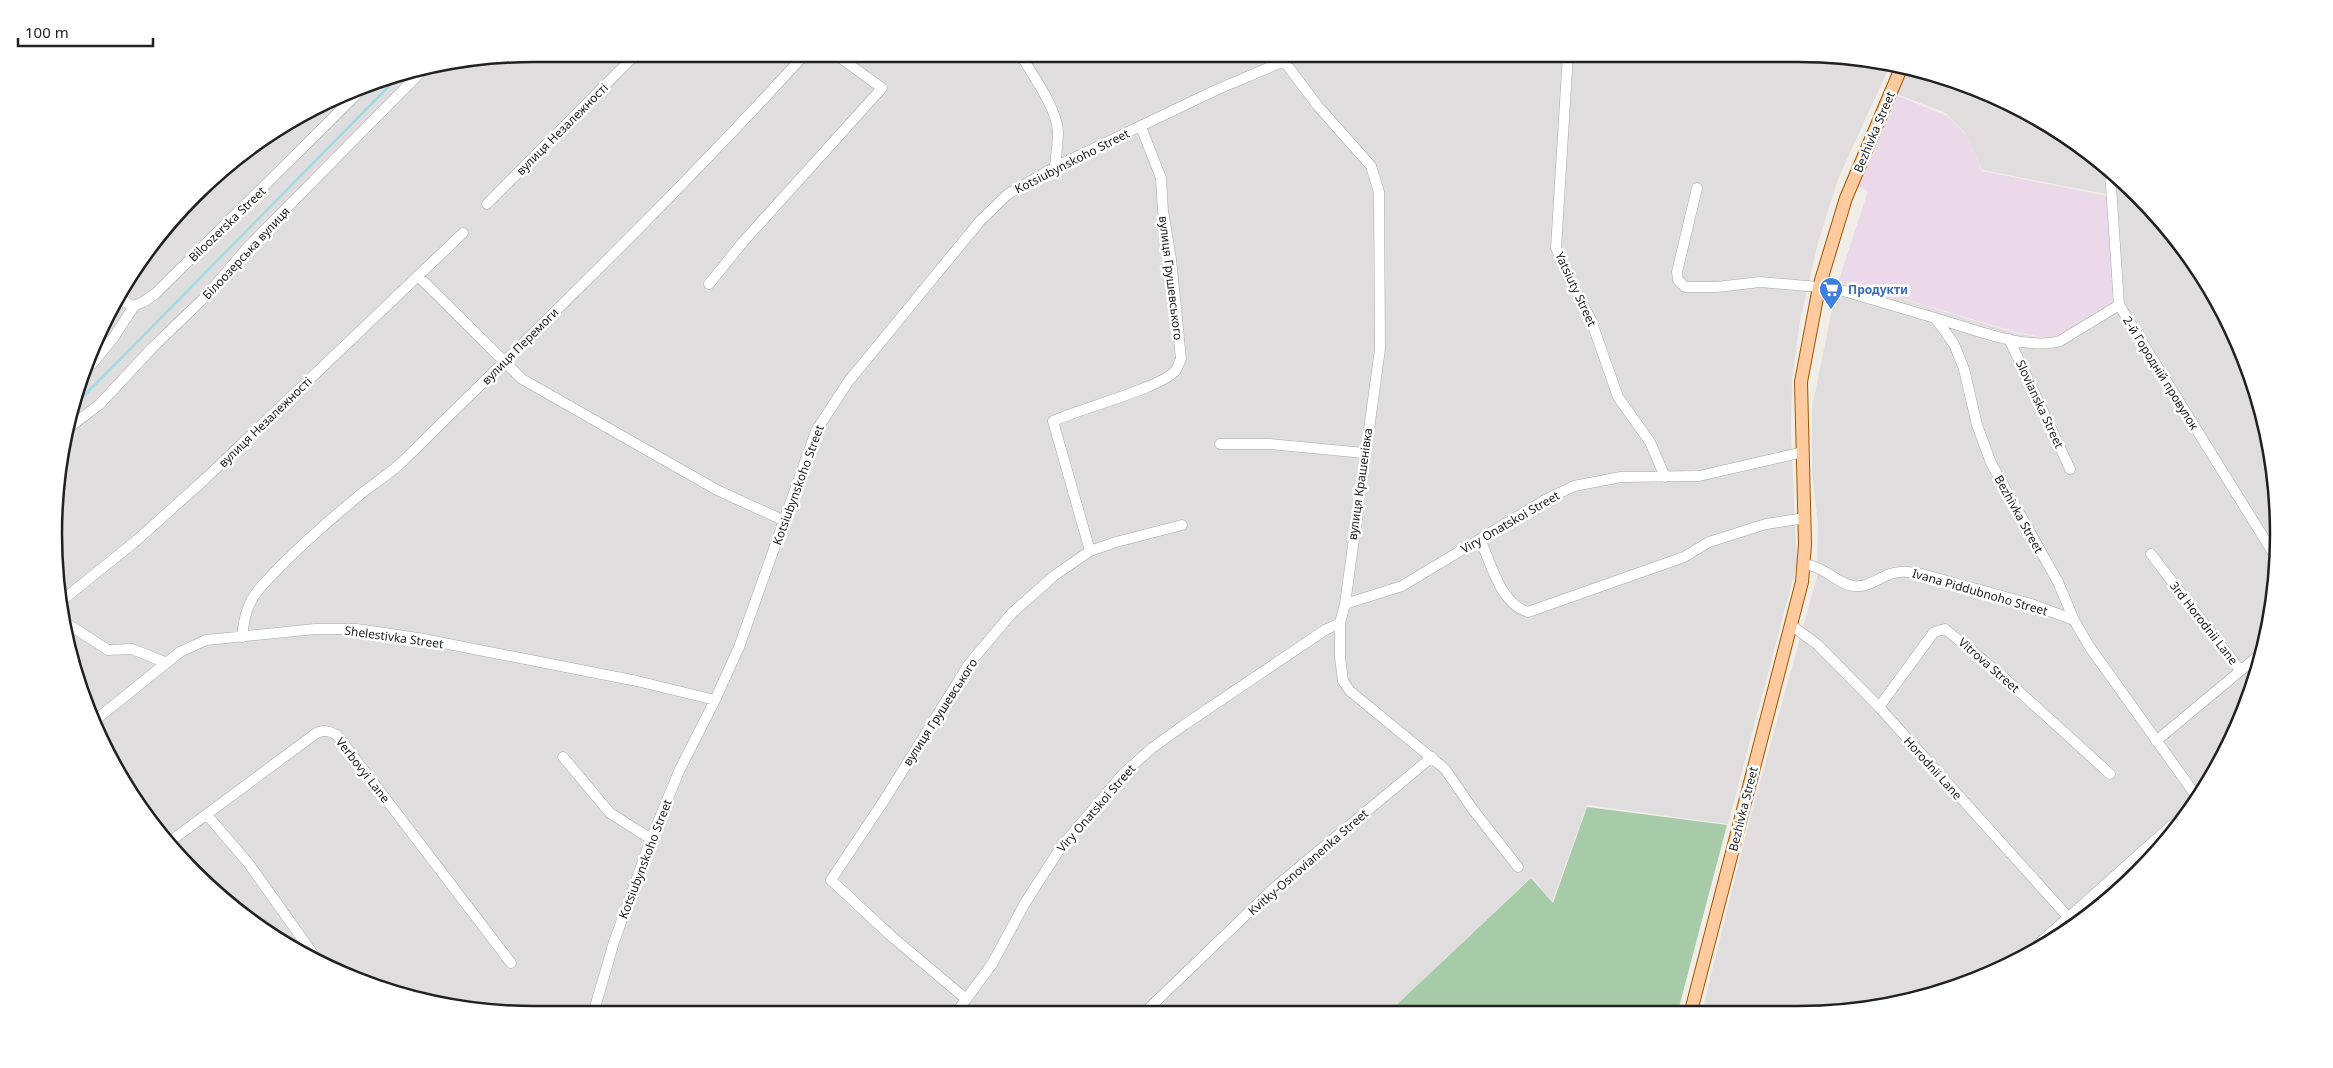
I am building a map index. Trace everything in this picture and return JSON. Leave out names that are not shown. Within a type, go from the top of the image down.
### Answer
[{"type":"main road","name":"Bezhivka Street","points":[[1692,1006],[1804,564],[1805,518],[1801,382],[1820,286],[1846,198],[1899,74]]},
{"type":"street","name":"вулиця Незалежності","points":[[487,204],[628,62]]},
{"type":"street","name":"вулиця Перемоги","points":[[242,637],[244,618],[248,605],[259,590],[362,494],[398,465],[504,363],[667,200],[797,62]]},
{"type":"street","points":[[709,284],[744,242],[882,88],[846,62]]},
{"type":"street","points":[[1025,62],[1049,104],[1058,130],[1055,167]]},
{"type":"street","name":"Kotsiubynskoho Street","points":[[595,1006],[614,942],[651,839],[680,769],[715,700],[739,646],[816,431],[848,382],[980,221],[1008,194],[1055,167],[1282,62]]},
{"type":"street","name":"вулиця Крашенівка","points":[[1285,62],[1317,105],[1371,166],[1379,192],[1380,349],[1364,453],[1345,604],[1340,623],[1343,680],[1350,691],[1445,769],[1474,811],[1518,867]]},
{"type":"street","name":"Yatsiuty Street","points":[[1568,62],[1556,248],[1591,320],[1618,397],[1650,442],[1665,477]]},
{"type":"street","name":"Білоозерська вулиця","points":[[77,422],[100,404],[152,348],[205,297],[247,248],[415,78]]},
{"type":"street","name":"Biloozerska Street","points":[[96,359],[114,337],[134,306],[155,294],[352,99]]},
{"type":"street","name":"вулиця Грушевського","points":[[966,999],[890,935],[831,880],[885,799],[969,664],[1012,613],[1055,575],[1090,552],[1053,421],[1070,413],[1118,398],[1167,377],[1176,370],[1181,359],[1171,259],[1163,211],[1161,178],[1141,127]]},
{"type":"street","points":[[2111,181],[2119,304]]},
{"type":"street","points":[[1697,188],[1677,272],[1678,280],[1685,287],[1717,287],[1760,282],[1820,286],[1935,318]]},
{"type":"street","name":"вулиця Незалежності","points":[[67,596],[158,522],[419,277],[463,233]]},
{"type":"street","points":[[419,277],[522,379],[700,480],[785,521]]},
{"type":"street","points":[[124,301],[134,306]]},
{"type":"street","name":"2-й Городній провулок","points":[[1935,318],[2009,339],[2039,344],[2060,341],[2119,304],[2270,547]]},
{"type":"street","name":"Bezhivka Street","points":[[1935,318],[1954,344],[1964,368],[1977,425],[1991,463],[2058,582],[2074,620],[2089,646],[2193,792]]},
{"type":"street","name":"Slovianska Street","points":[[2009,339],[2070,469]]},
{"type":"street","points":[[1220,444],[1278,445],[1364,453]]},
{"type":"street","name":"Viry Onatskoi Street","points":[[1345,604],[1402,586],[1545,500],[1574,486],[1621,476],[1699,476],[1803,452]]},
{"type":"street","points":[[1480,539],[1507,598],[1518,609],[1528,612],[1684,557],[1709,542],[1766,524],[1805,518]]},
{"type":"street","points":[[1090,552],[1116,542],[1182,526]]},
{"type":"street","name":"3rd Horodnii Lane","points":[[2151,554],[2240,670],[2253,660]]},
{"type":"street","name":"Ivana Piddubnoho Street","points":[[1804,564],[1823,568],[1851,586],[1861,586],[1892,573],[1906,571],[1922,574],[2031,604],[2074,620]]},
{"type":"street","name":"Viry Onatskoi Street","points":[[961,1006],[992,964],[1025,903],[1060,847],[1123,774],[1152,748],[1184,725],[1325,630],[1340,623]]},
{"type":"street","name":"Horodnii Lane","points":[[1790,625],[1818,645],[1879,707],[2069,918]]},
{"type":"street","points":[[72,626],[108,650],[132,649],[167,663]]},
{"type":"street","name":"Shelestivka Street","points":[[99,717],[180,652],[206,640],[315,629],[357,629],[418,638],[637,681],[715,700]]},
{"type":"street","name":"Vitrova Street","points":[[1879,707],[1934,632],[1945,629],[2000,674],[2110,774]]},
{"type":"street","points":[[2156,740],[2240,670]]},
{"type":"street","name":"Verbovyi Lane","points":[[174,838],[315,734],[321,731],[330,731],[337,735],[512,964]]},
{"type":"street","points":[[563,756],[610,813],[651,839]]},
{"type":"street","name":"Kvitky-Osnovianenka Street","points":[[1150,1006],[1274,888],[1432,757]]},
{"type":"street","points":[[208,815],[249,864],[309,948]]},
{"type":"street","points":[[2056,929],[2162,834]]},
{"type":"shaded area","points":[[534,62],[1799,62],[1861,67],[1887,71],[1838,179],[1818,243],[1800,320],[1792,379],[1791,434],[1797,564],[1728,824],[1587,805],[1552,902],[1532,876],[1395,1006],[534,1006],[472,1001],[442,996],[382,980],[325,957],[298,942],[247,908],[223,888],[180,845],[160,821],[142,796],[111,743],[98,714],[79,656],[67,596],[62,534],[67,472],[72,442],[88,382],[111,325],[142,272],[180,223],[223,180],[272,142],[325,111],[382,88],[442,72],[472,67]]},
{"type":"shaded area","points":[[1906,75],[1979,98],[2035,126],[2086,160],[2110,180],[2153,223],[2191,272],[2222,325],[2235,354],[2254,412],[2261,442],[2266,472],[2270,534],[2266,596],[2261,626],[2254,656],[2235,714],[2222,743],[2191,796],[2173,821],[2132,867],[2086,908],[2061,926],[2008,957],[1979,970],[1921,989],[1891,996],[1861,1001],[1799,1006],[1703,1006],[1749,822],[1817,577],[1818,523],[1812,473],[1812,408],[1838,280],[2015,333],[2050,339],[2111,195],[1982,170],[1965,133],[1946,113],[1897,94]]},
{"type":"shaded area","points":[[1898,96],[1947,116],[1966,135],[1982,171],[2111,197],[2117,299],[2065,334],[2051,339],[2016,332],[1839,280],[1868,191],[1859,186]]},
{"type":"green space","points":[[1587,807],[1727,825],[1679,1006],[1395,1006],[1531,878],[1553,903]]},
{"type":"waterway","points":[[84,396],[389,86]]},
{"type":"place","name":"Продукти","points":[[1831,310]]}]
